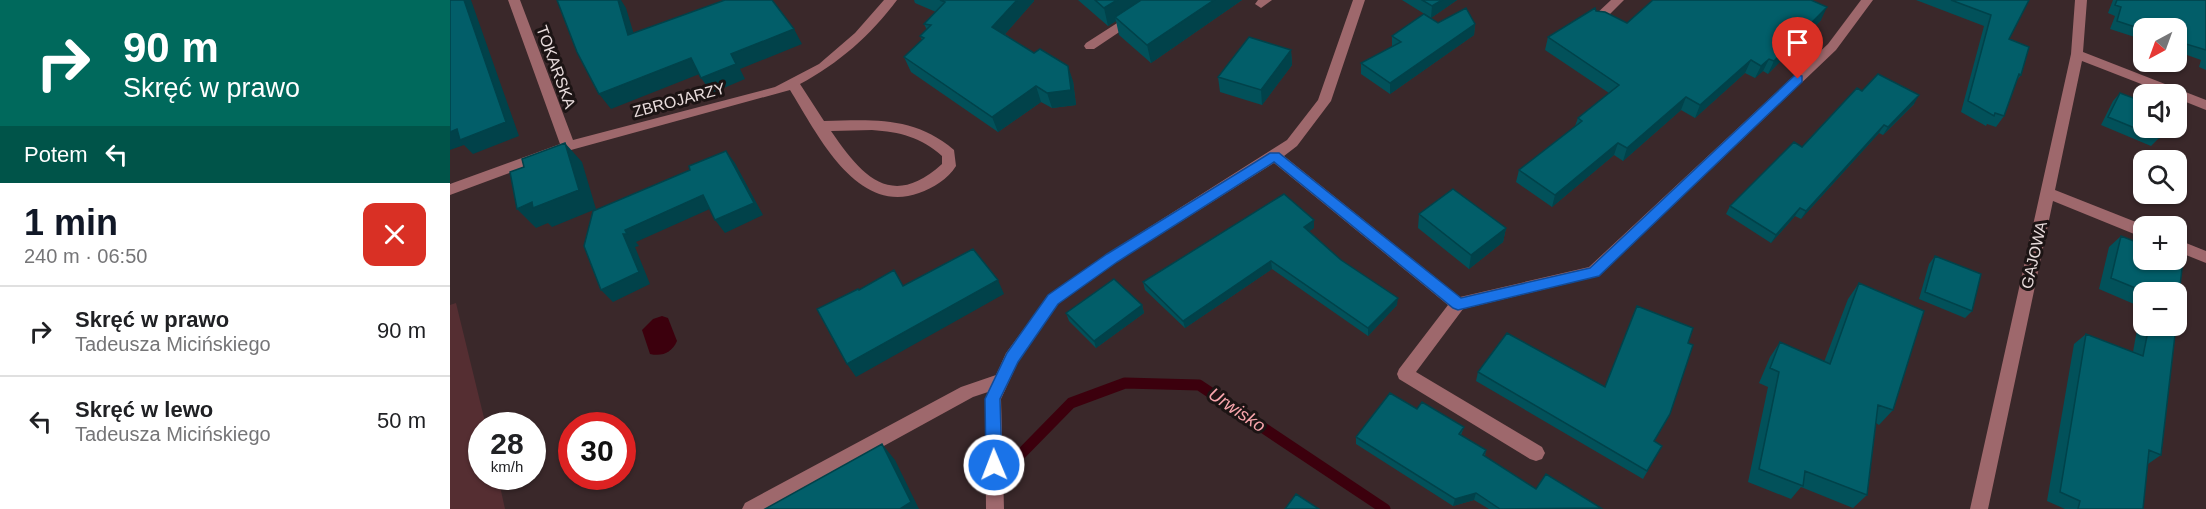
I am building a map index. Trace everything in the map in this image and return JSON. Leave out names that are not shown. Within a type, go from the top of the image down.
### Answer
[{"type":"street","name":"TOKARSKA","points":[[514,0],[568,146]]},
{"type":"street","name":"ZBROJARZY","points":[[450,190],[568,146],[779,90],[823,68],[859,36],[891,0]]},
{"type":"street","points":[[1090,46],[1161,0]]},
{"type":"street","points":[[995,509],[993,399],[1012,358],[1053,300],[1112,258],[1275,156],[1292,143],[1324,101],[1359,0]]},
{"type":"street","points":[[1598,19],[1618,0]]},
{"type":"street","points":[[1536,453],[1405,374],[1458,304],[1594,272],[1832,47],[1868,0]]},
{"type":"street","name":"GAJOWA","points":[[1979,509],[2077,54],[2081,0]]},
{"type":"street","points":[[2077,54],[2206,105]]},
{"type":"street","points":[[793,83],[821,126],[852,170],[867,184],[881,191],[908,191],[928,185],[949,166],[949,154],[940,144],[906,128],[821,126]]},
{"type":"street","points":[[1275,156],[1458,304]]},
{"type":"street","points":[[2048,193],[2133,228]]},
{"type":"street","points":[[2187,249],[2206,257]]},
{"type":"street","points":[[751,509],[967,392],[1001,380]]},
{"type":"shaded area","points":[[456,303],[483,412],[468,412],[468,490],[501,490],[505,509],[450,509],[450,305]]},
{"type":"shaded area","points":[[662,316],[668,318],[677,341],[666,353],[650,354],[642,330],[653,319]]},
{"type":"building","points":[[450,0],[464,0],[506,122],[460,140],[457,129],[450,132]]},
{"type":"building","points":[[557,0],[618,0],[628,35],[725,0],[772,0],[794,29],[731,54],[736,64],[701,78],[691,58],[599,94],[577,52]]},
{"type":"building","points":[[940,0],[1017,0],[992,27],[1034,53],[1040,49],[1068,66],[1071,90],[1047,93],[1036,86],[992,117],[904,57],[924,38],[920,36],[931,25],[924,24],[945,2]]},
{"type":"building","points":[[1095,0],[1117,0],[1104,8]]},
{"type":"building","points":[[1141,0],[1214,0],[1147,45],[1115,17]]},
{"type":"building","points":[[1422,0],[1442,0],[1432,6]]},
{"type":"building","points":[[1653,0],[1811,0],[1827,7],[1774,61],[1769,59],[1761,66],[1751,60],[1700,105],[1686,97],[1627,148],[1618,143],[1555,195],[1519,170],[1582,121],[1578,118],[1619,85],[1548,37],[1595,8],[1596,11],[1605,12],[1627,23]]},
{"type":"building","points":[[1951,0],[2029,0],[2009,39],[2029,47],[2021,75],[2019,74],[2004,116],[1995,113],[1994,116],[1968,101],[1991,15]]},
{"type":"building","points":[[2117,0],[2206,0],[2206,50],[2187,44],[2187,18],[2133,18],[2133,26],[2117,21],[2121,7],[2115,5]]},
{"type":"building","points":[[1466,8],[1475,24],[1390,83],[1361,63],[1401,42],[1392,36],[1424,14],[1438,23]]},
{"type":"building","points":[[1249,37],[1291,50],[1261,90],[1218,77]]},
{"type":"building","points":[[1878,74],[1919,95],[1888,127],[1884,125],[1806,211],[1800,208],[1776,235],[1730,206],[1794,142],[1802,147],[1857,88],[1862,91]]},
{"type":"building","points":[[2120,93],[2133,98],[2133,127],[2108,117]]},
{"type":"building","points":[[565,143],[579,190],[533,208],[532,202],[517,209],[510,172],[524,167],[522,159]]},
{"type":"building","points":[[726,151],[754,203],[715,220],[703,195],[625,230],[627,234],[623,234],[639,272],[601,290],[584,246],[593,211],[690,170],[689,166]]},
{"type":"building","points":[[1453,189],[1506,228],[1471,255],[1419,214]]},
{"type":"building","points":[[1284,194],[1314,220],[1304,227],[1341,260],[1398,298],[1368,328],[1271,261],[1183,321],[1143,282]]},
{"type":"building","points":[[2121,236],[2133,241],[2133,270],[2182,270],[2180,282],[2133,282],[2133,287],[2111,278]]},
{"type":"building","points":[[973,249],[998,280],[847,364],[817,309],[859,290],[894,270],[903,286]]},
{"type":"building","points":[[1935,256],[1981,274],[1972,311],[1925,292]]},
{"type":"building","points":[[1114,279],[1142,305],[1094,341],[1066,313]]},
{"type":"building","points":[[1859,283],[1924,311],[1893,410],[1878,405],[1867,495],[1805,471],[1803,486],[1759,469],[1779,372],[1770,368],[1780,342],[1830,364]]},
{"type":"building","points":[[1637,306],[1693,328],[1688,343],[1693,345],[1670,414],[1654,441],[1662,446],[1647,471],[1478,372],[1507,333],[1605,387]]},
{"type":"building","points":[[2086,334],[2143,356],[2147,336],[2175,336],[2161,455],[2149,450],[2143,509],[2078,509],[2080,501],[2060,492]]},
{"type":"building","points":[[1390,393],[1417,409],[1422,402],[1464,427],[1459,434],[1486,450],[1483,455],[1536,489],[1546,474],[1601,508],[1500,509],[1476,493],[1455,499],[1356,437]]},
{"type":"building","points":[[882,444],[911,502],[900,509],[765,509]]},
{"type":"building","points":[[1296,494],[1319,509],[1285,509]]},
{"type":"waterway","name":"Urwisko","points":[[1021,454],[1071,403],[1125,383],[1199,385],[1385,509]]},
{"type":"route","points":[[994,465],[993,399],[1012,358],[1053,300],[1112,258],[1275,156],[1458,304],[1594,272],[1798,79]]}]
